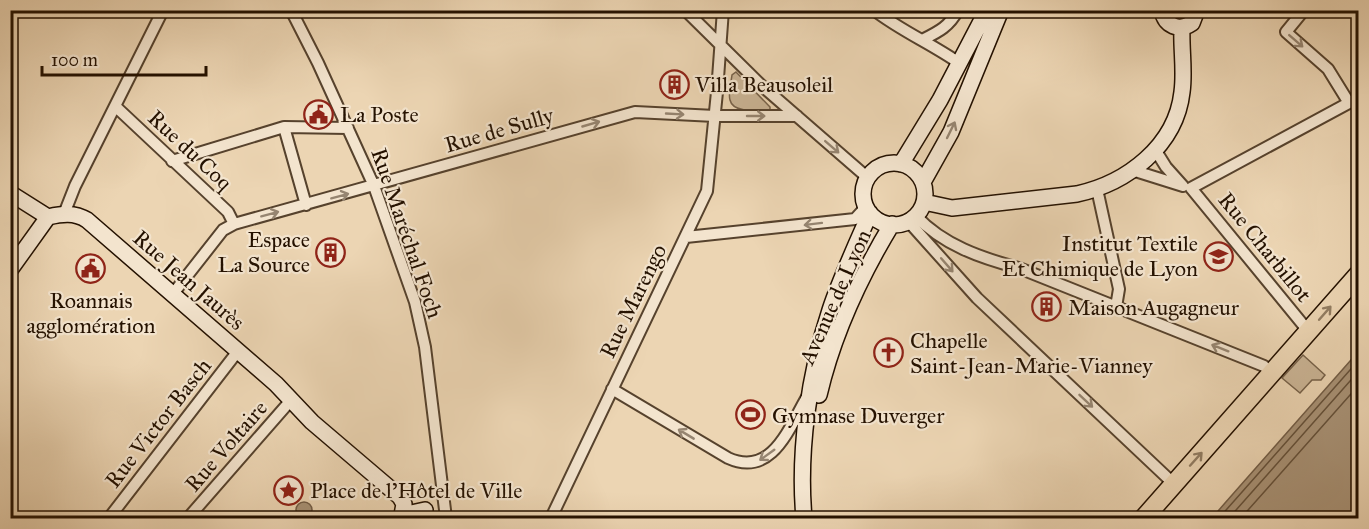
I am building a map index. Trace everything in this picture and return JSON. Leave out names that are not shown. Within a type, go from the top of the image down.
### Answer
[{"type":"main road","points":[[1144,519],[1359,275]]},
{"type":"street","points":[[10,193],[48,217],[64,214],[75,186],[163,10]]},
{"type":"street","name":"Rue Maréchal Foch","points":[[291,10],[374,186],[415,302],[425,347],[446,519]]},
{"type":"street","points":[[685,10],[761,85],[868,178]]},
{"type":"street","name":"Rue Marengo","points":[[551,519],[707,191],[723,10]]},
{"type":"street","points":[[874,10],[892,24],[959,63]]},
{"type":"street","points":[[922,40],[949,25],[958,10]]},
{"type":"street","points":[[902,164],[987,10]]},
{"type":"street","points":[[923,182],[951,132],[1001,10]]},
{"type":"street","points":[[1162,10],[1163,16],[1170,25],[1182,28],[1196,19],[1197,10]]},
{"type":"street","points":[[1132,170],[1187,187],[1354,101],[1328,69],[1286,32],[1304,10]]},
{"type":"street","points":[[924,202],[952,208],[1077,194],[1097,189],[1132,170],[1156,151],[1172,130],[1183,90],[1182,28]]},
{"type":"street","name":"Rue du Coq","points":[[116,106],[228,212],[234,224]]},
{"type":"street","name":"Rue de Sully","points":[[234,224],[635,112],[715,116],[797,116]]},
{"type":"street","points":[[284,127],[306,205]]},
{"type":"street","points":[[172,161],[284,127],[348,128]]},
{"type":"street","name":"Rue Charbillot","points":[[1156,151],[1166,167],[1187,187],[1309,332]]},
{"type":"street","points":[[902,164],[918,174],[923,182],[924,202],[912,218],[892,225],[884,223],[868,210],[864,188],[868,178],[882,165],[902,164]]},
{"type":"street","points":[[1097,189],[1119,289],[1116,307]]},
{"type":"street","points":[[686,237],[855,219],[868,210]]},
{"type":"street","name":"Avenue de Lyon","points":[[804,519],[805,425],[819,345],[830,309],[868,210]]},
{"type":"street","name":"Rue Jean Jaurès","points":[[64,214],[80,215],[87,220],[292,399],[324,433],[400,497],[404,504],[402,517],[430,514]]},
{"type":"street","points":[[10,270],[48,217]]},
{"type":"street","points":[[912,218],[960,248],[1019,268],[1264,366],[1272,374]]},
{"type":"street","points":[[912,218],[977,298],[1174,483]]},
{"type":"street","points":[[172,295],[222,230],[234,224]]},
{"type":"street","name":"Avenue de Lyon","points":[[803,495],[814,415],[829,358],[870,261],[892,225]]},
{"type":"street","name":"Rue Victor Basch","points":[[109,519],[238,351]]},
{"type":"street","points":[[612,389],[728,458],[747,463],[765,459],[774,451],[809,395]]},
{"type":"street","name":"Rue Jean Jaurès","points":[[292,399],[317,417],[430,514]]},
{"type":"street","name":"Rue Voltaire","points":[[188,519],[292,399]]},
{"type":"shaded area","points":[[736,72],[770,107],[770,110],[747,110],[732,104],[729,91],[732,75]]},
{"type":"shaded area","points":[[1303,355],[1325,375],[1321,380],[1312,380],[1300,393],[1282,378]]},
{"type":"water","points":[[1358,352],[1358,518],[1212,518],[1225,503]]},
{"type":"water","points":[[304,502],[312,510],[304,518],[296,510]]},
{"type":"place","name":"Villa Beausoleil","points":[[674,84]]},
{"type":"place","name":"La Poste","points":[[319,114]]},
{"type":"place","name":"Espace La Source","points":[[331,252]]},
{"type":"place","name":"Institut Textile Et Chimique de Lyon","points":[[1219,256]]},
{"type":"place","name":"Roannais agglomération","points":[[91,268]]},
{"type":"place","name":"Maison Augagneur","points":[[1047,307]]},
{"type":"place","name":"Chapelle Saint-Jean-Marie-Vianney","points":[[889,353]]},
{"type":"place","name":"Gymnase Duverger","points":[[751,415]]},
{"type":"place","name":"Place de l'Hôtel de Ville","points":[[289,490]]}]
